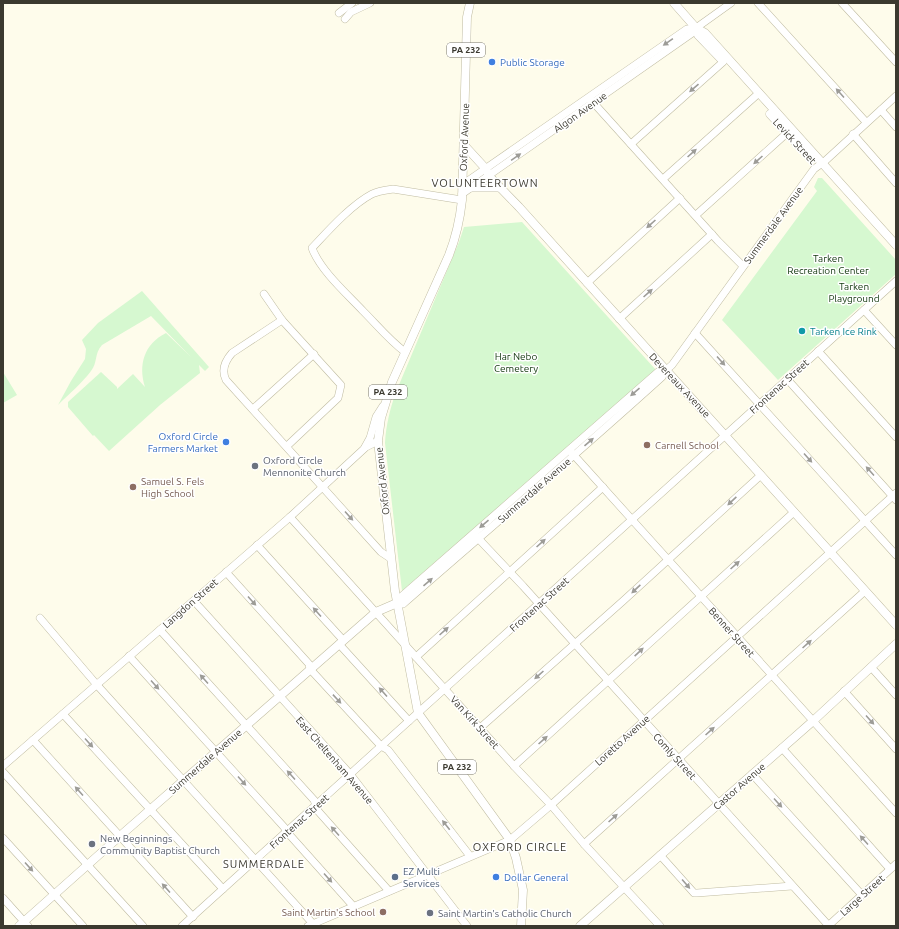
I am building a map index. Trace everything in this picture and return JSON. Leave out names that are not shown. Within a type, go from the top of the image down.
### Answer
[{"type":"main road","name":"Oxford Avenue","points":[[465,3],[467,17],[464,145],[466,186],[462,197],[453,243],[392,382],[384,404],[380,418],[378,441],[390,558],[404,643],[418,713],[510,840],[516,858],[523,890],[521,926]]},
{"type":"main road","name":"Oxford Avenue","points":[[467,17],[470,3]]},
{"type":"main road","name":"Levick Street","points":[[674,3],[696,28],[705,33],[787,133],[820,164],[896,252]]},
{"type":"main road","name":"Levick Street","points":[[696,28],[698,35],[757,95],[896,245]]},
{"type":"main road","name":"Devereaux Avenue","points":[[464,145],[500,188],[520,207],[619,319],[726,435],[896,625]]},
{"type":"main road","name":"Summerdale Avenue","points":[[24,924],[54,894],[341,642],[376,612],[397,603]]},
{"type":"main road","name":"Castor Avenue","points":[[580,926],[813,721],[896,644]]},
{"type":"street","points":[[339,13],[352,3]]},
{"type":"street","points":[[345,19],[351,12],[370,3]]},
{"type":"street","name":"Algon Avenue","points":[[466,186],[591,100],[687,29],[696,28],[730,3]]},
{"type":"street","points":[[758,3],[866,122]]},
{"type":"street","points":[[842,3],[896,62]]},
{"type":"street","points":[[630,144],[723,62]]},
{"type":"street","points":[[663,179],[757,95]]},
{"type":"street","name":"Summerdale Avenue","points":[[397,603],[403,604],[476,536],[572,452],[658,372],[666,370],[672,365],[814,169],[825,161],[896,96]]},
{"type":"street","points":[[591,100],[712,234],[743,266]]},
{"type":"street","points":[[881,110],[896,127]]},
{"type":"street","points":[[696,215],[787,133]]},
{"type":"street","points":[[853,134],[896,183]]},
{"type":"street","points":[[466,186],[500,188]]},
{"type":"street","points":[[405,352],[394,344],[341,287],[319,262],[312,248],[352,209],[364,199],[377,192],[393,189],[462,197]]},
{"type":"street","points":[[587,283],[680,198]]},
{"type":"street","points":[[619,319],[712,234]]},
{"type":"street","name":"Frontenac Street","points":[[182,926],[896,281]]},
{"type":"street","points":[[264,294],[282,320],[341,385],[338,398],[286,446]]},
{"type":"street","points":[[864,310],[896,345]]},
{"type":"street","points":[[282,320],[228,357],[224,364],[223,371],[226,380],[381,552],[390,558]]},
{"type":"street","points":[[695,333],[896,555]]},
{"type":"street","points":[[818,352],[896,437]]},
{"type":"street","points":[[253,409],[314,354]]},
{"type":"street","points":[[787,379],[895,496]]},
{"type":"street","points":[[363,450],[370,438],[376,417],[384,404]]},
{"type":"street","name":"Langdon Street","points":[[3,766],[290,517],[363,450],[378,441]]},
{"type":"street","name":"Benner Street","points":[[572,452],[896,813]]},
{"type":"street","points":[[480,728],[761,475]]},
{"type":"street","points":[[416,657],[603,487]]},
{"type":"street","name":"Loretto Avenue","points":[[312,925],[510,840],[551,805],[830,551],[895,496]]},
{"type":"street","points":[[514,766],[794,512]]},
{"type":"street","name":"Van Kirk Street","points":[[290,517],[514,766],[551,805],[584,844],[660,926]]},
{"type":"street","name":"Comly Street","points":[[476,536],[828,926]]},
{"type":"street","points":[[257,545],[409,721]]},
{"type":"street","points":[[226,572],[309,664],[310,669],[381,746],[388,750],[470,856]]},
{"type":"street","points":[[584,844],[865,591]]},
{"type":"street","name":"East Cheltenham Avenue","points":[[194,601],[350,774],[467,926]]},
{"type":"street","points":[[40,618],[97,685],[312,925]]},
{"type":"street","points":[[160,630],[314,800],[318,811],[389,891]]},
{"type":"street","points":[[129,656],[354,906]]},
{"type":"street","points":[[871,667],[896,695]]},
{"type":"street","points":[[844,691],[896,749]]},
{"type":"street","points":[[63,714],[223,889]]},
{"type":"street","points":[[33,740],[192,917]]},
{"type":"street","points":[[782,748],[893,867]]},
{"type":"street","points":[[3,772],[143,926]]},
{"type":"street","points":[[752,774],[862,896]]},
{"type":"street","points":[[3,838],[83,926]]},
{"type":"street","points":[[3,850],[9,845]]},
{"type":"street","points":[[660,855],[696,894],[792,886]]},
{"type":"street","name":"Large Street","points":[[828,926],[893,867]]},
{"type":"street","points":[[3,898],[24,924]]},
{"type":"green space","name":"Tarken Recreation Center","points":[[818,178],[822,178],[896,260],[896,274],[778,380],[722,320],[817,191],[814,187]]},
{"type":"green space","name":"Har Nebo Cemetery","points":[[522,222],[656,370],[402,591],[385,443],[387,423],[394,398],[464,227]]},
{"type":"green space","points":[[142,291],[209,367],[205,371],[199,365],[200,373],[160,405],[109,451],[94,435],[93,436],[68,407],[68,402],[101,372],[117,387],[117,389],[133,374],[145,387],[142,371],[145,356],[152,343],[166,333],[191,357],[151,316],[102,345],[91,371],[58,405],[85,359],[86,349],[82,340],[98,323]]},
{"type":"green space","points":[[3,372],[17,395],[3,403]]},
{"type":"place","name":"Public Storage","points":[[492,62]]},
{"type":"place","name":"Tarken Ice Rink","points":[[802,331]]},
{"type":"place","name":"Oxford Circle Farmers Market","points":[[226,442]]},
{"type":"place","name":"Carnell School","points":[[647,445]]},
{"type":"place","name":"Oxford Circle Mennonite Church","points":[[255,466]]},
{"type":"place","name":"Samuel S. Fels High School","points":[[133,487]]},
{"type":"place","name":"New Beginnings Community Baptist Church","points":[[92,844]]},
{"type":"place","name":"EZ Multi Services","points":[[395,877]]},
{"type":"place","name":"Dollar General","points":[[496,877]]},
{"type":"place","name":"Saint Martin's School","points":[[383,912]]},
{"type":"place","name":"Saint Martin's Catholic Church","points":[[430,913]]},
{"type":"district","name":"VOLUNTEERTOWN","points":[[485,183]]},
{"type":"district","name":"OXFORD CIRCLE","points":[[520,847]]},
{"type":"district","name":"SUMMERDALE","points":[[264,864]]},
{"type":"park label","name":"Tarken Playground","points":[[854,292]]}]
